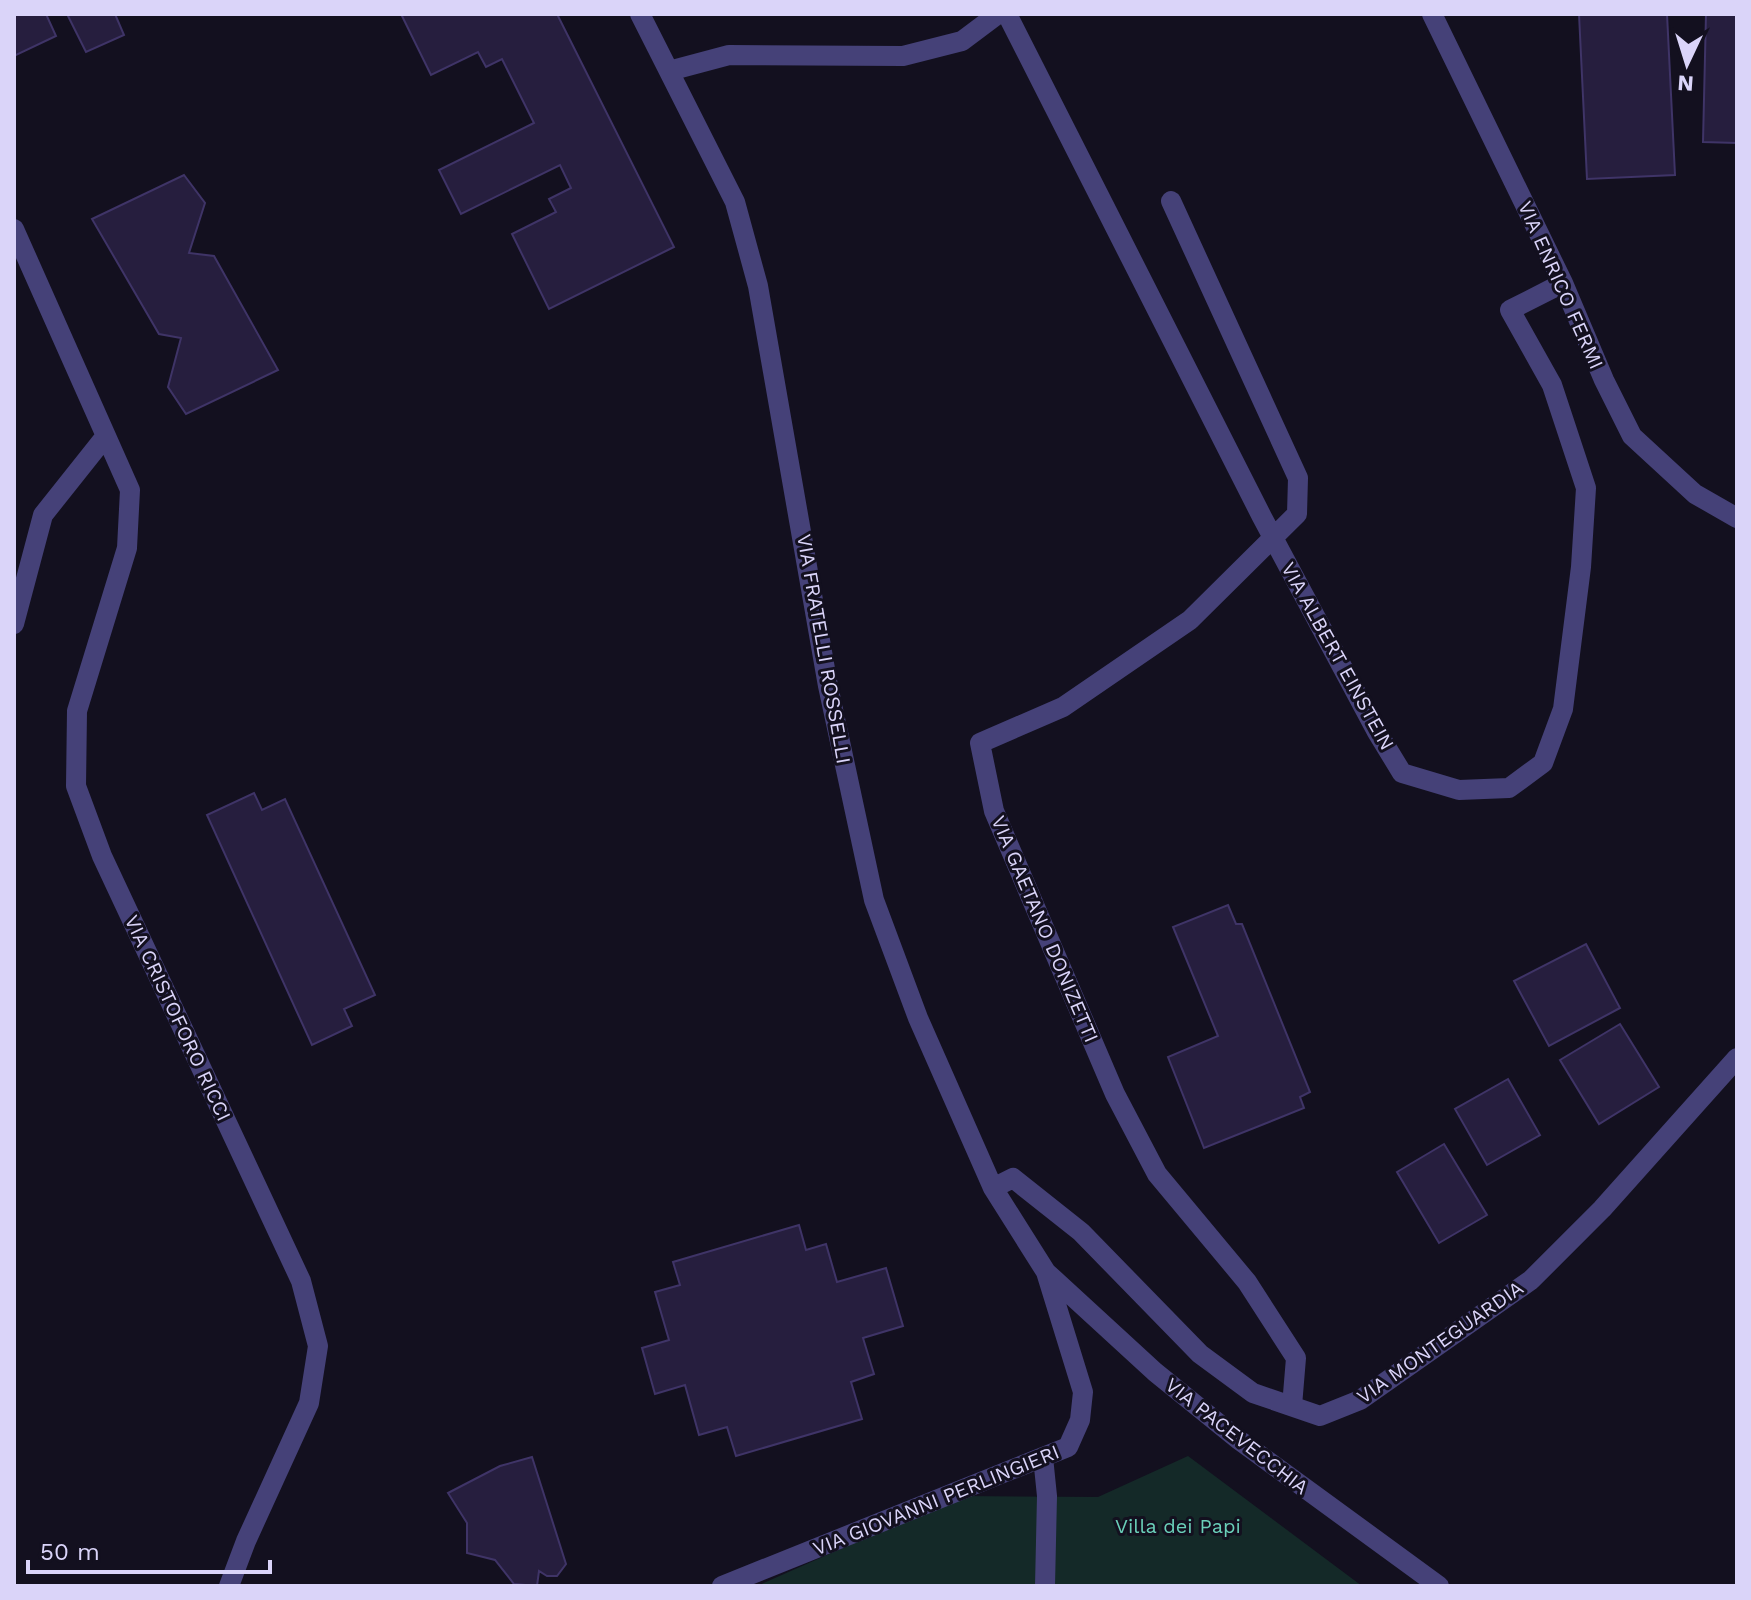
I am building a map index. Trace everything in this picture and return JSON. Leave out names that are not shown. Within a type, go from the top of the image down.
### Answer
[{"type":"street","name":"VIA FRATELLI ROSSELLI","points":[[640,14],[735,202],[758,286],[828,686],[874,900],[918,1018],[993,1188],[1046,1272]]},
{"type":"street","points":[[669,71],[729,55],[903,56],[962,41],[998,14]]},
{"type":"street","name":"VIA ALBERT EINSTEIN","points":[[1007,14],[1273,536],[1377,732],[1402,773],[1459,790],[1509,788],[1543,763],[1563,709],[1581,567],[1586,488],[1552,385],[1510,310],[1563,283]]},
{"type":"street","name":"VIA ENRICO FERMI","points":[[1432,14],[1563,283],[1604,380],[1632,436],[1695,494],[1737,518]]},
{"type":"street","name":"VIA GAETANO DONIZETTI","points":[[1171,201],[1298,478],[1297,514],[1190,620],[1063,707],[980,743],[994,811],[1115,1094],[1157,1174],[1247,1282],[1296,1358],[1292,1406]]},
{"type":"street","name":"VIA CRISTOFORO RICCI","points":[[14,229],[130,490],[127,548],[77,711],[76,786],[102,856],[301,1281],[318,1346],[309,1403],[246,1541],[229,1586]]},
{"type":"street","points":[[14,624],[43,515],[105,437]]},
{"type":"street","name":"VIA MONTEGUARDIA","points":[[993,1188],[1013,1178],[1081,1232],[1200,1354],[1253,1393],[1320,1416],[1360,1400],[1531,1280],[1602,1209],[1737,1058]]},
{"type":"street","name":"VIA GIOVANNI PERLINGIERI","points":[[722,1586],[1068,1447],[1080,1420],[1083,1392],[1046,1272]]},
{"type":"street","name":"VIA PACEVECCHIA","points":[[1046,1272],[1155,1372],[1239,1440],[1439,1586]]},
{"type":"street","points":[[1043,1457],[1047,1496],[1045,1586]]},
{"type":"green space","name":"Villa dei Papi","points":[[1188,1456],[1362,1586],[757,1586],[960,1496],[1098,1497]]},
{"type":"building","points":[[14,14],[46,14],[56,36],[14,56]]},
{"type":"building","points":[[67,14],[115,14],[124,35],[86,52]]},
{"type":"building","points":[[401,14],[557,14],[674,247],[549,309],[512,234],[556,212],[549,199],[571,188],[560,165],[461,214],[439,170],[534,123],[502,59],[486,67],[478,52],[431,75]]},
{"type":"building","points":[[1579,14],[1667,14],[1675,175],[1587,179]]},
{"type":"building","points":[[1706,14],[1737,14],[1737,143],[1703,142]]},
{"type":"building","points":[[184,175],[205,203],[189,253],[214,256],[278,370],[186,414],[168,387],[181,338],[159,334],[92,219]]},
{"type":"building","points":[[254,793],[262,810],[285,799],[375,995],[344,1009],[352,1026],[312,1045],[207,815]]},
{"type":"building","points":[[1228,905],[1236,924],[1242,924],[1310,1092],[1300,1097],[1304,1108],[1204,1148],[1168,1057],[1218,1036],[1173,927]]},
{"type":"building","points":[[1586,944],[1620,1008],[1549,1046],[1514,981]]},
{"type":"building","points":[[1620,1024],[1659,1087],[1599,1124],[1560,1060]]},
{"type":"building","points":[[1508,1079],[1540,1135],[1487,1165],[1455,1109]]},
{"type":"building","points":[[1444,1144],[1487,1215],[1439,1243],[1397,1172]]},
{"type":"building","points":[[799,1225],[806,1250],[826,1244],[837,1282],[886,1268],[903,1326],[863,1338],[874,1374],[851,1382],[862,1419],[736,1456],[727,1427],[699,1435],[685,1385],[655,1394],[642,1348],[669,1340],[655,1292],[680,1285],[673,1262]]},
{"type":"building","points":[[532,1457],[566,1564],[557,1576],[547,1576],[539,1571],[537,1586],[514,1584],[495,1560],[467,1553],[467,1523],[448,1493],[500,1466]]}]
